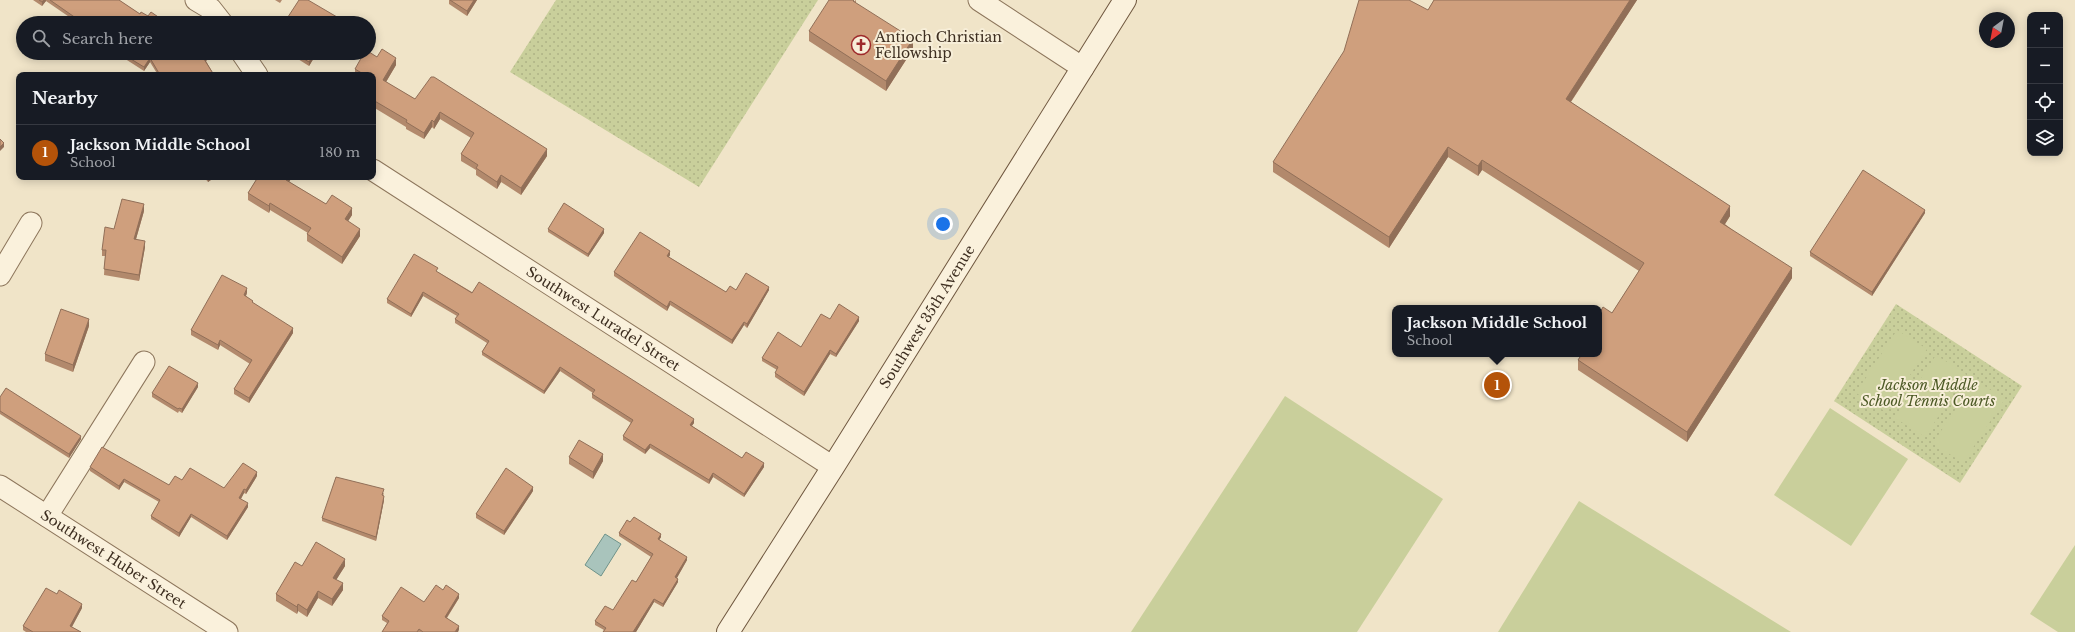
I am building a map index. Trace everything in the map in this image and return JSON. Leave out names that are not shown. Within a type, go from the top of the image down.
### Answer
[{"type":"street","points":[[196,0],[211,9],[216,16]]},
{"type":"street","points":[[979,0],[1083,68]]},
{"type":"street","name":"Southwest 35th Avenue","points":[[728,632],[1125,0]]},
{"type":"street","points":[[247,60],[255,72]]},
{"type":"street","name":"Southwest Luradel Street","points":[[376,172],[833,467]]},
{"type":"street","points":[[0,275],[31,223]]},
{"type":"street","points":[[47,516],[144,362]]},
{"type":"street","name":"Southwest Huber Street","points":[[0,486],[227,632]]},
{"type":"green space","points":[[556,0],[818,0],[699,187],[510,72]]},
{"type":"green space","name":"Jackson Middle School Tennis Courts","points":[[1896,304],[2022,386],[1960,483],[1834,401]]},
{"type":"green space","points":[[1897,330],[1927,349],[1886,412],[1856,393]]},
{"type":"green space","points":[[1936,355],[1966,374],[1925,437],[1895,418]]},
{"type":"green space","points":[[1975,380],[2005,399],[1963,463],[1933,443]]},
{"type":"green space","points":[[1285,396],[1443,499],[1357,632],[1131,632]]},
{"type":"green space","points":[[1830,408],[1908,459],[1851,546],[1774,495]]},
{"type":"green space","points":[[1579,501],[1791,632],[1498,632]]},
{"type":"green space","points":[[2075,545],[2075,632],[2058,632],[2030,614]]},
{"type":"water","points":[[605,534],[621,544],[601,576],[585,565]]},
{"type":"building","points":[[50,0],[119,0],[140,14],[141,12],[148,16],[73,16]]},
{"type":"building","points":[[299,0],[308,0],[335,16],[289,16]]},
{"type":"building","points":[[450,0],[474,0],[467,11]]},
{"type":"building","name":"Antioch Christian Fellowship","points":[[829,0],[854,0],[853,1],[913,39],[886,81],[809,31]]},
{"type":"building","points":[[1359,0],[1409,0],[1428,10],[1434,0],[1630,0],[1566,99],[1730,206],[1720,222],[1792,268],[1687,432],[1578,360],[1580,357],[1602,357],[1602,309],[1603,307],[1612,313],[1644,263],[1482,160],[1478,166],[1448,147],[1389,237],[1273,162],[1344,51]]},
{"type":"building","points":[[151,12],[157,16],[148,16]]},
{"type":"building","points":[[382,49],[396,58],[383,80],[415,99],[431,77],[434,77],[547,149],[521,188],[501,175],[497,182],[476,168],[478,165],[461,154],[474,133],[440,112],[434,122],[432,120],[424,133],[406,122],[407,120],[376,102],[376,72],[360,72],[355,69],[360,60],[376,60]]},
{"type":"building","points":[[132,60],[149,60],[144,67]]},
{"type":"building","points":[[151,60],[205,60],[212,72],[158,72]]},
{"type":"building","points":[[0,139],[4,143],[0,147]]},
{"type":"building","points":[[1863,170],[1925,210],[1872,292],[1810,252]]},
{"type":"building","points":[[256,180],[286,180],[326,204],[332,195],[352,208],[345,219],[360,229],[342,257],[307,234],[311,228],[270,203],[269,206],[248,193]]},
{"type":"building","points":[[122,199],[144,204],[134,239],[145,241],[139,275],[104,269],[106,250],[102,250],[105,227],[114,229]]},
{"type":"building","points":[[564,203],[604,229],[588,254],[548,229]]},
{"type":"building","points":[[640,232],[670,251],[667,256],[726,292],[730,286],[736,290],[746,273],[769,287],[747,324],[744,322],[732,340],[670,301],[667,307],[614,272]]},
{"type":"building","points":[[414,254],[438,268],[436,271],[472,293],[479,282],[694,419],[690,425],[742,458],[746,452],[764,463],[744,494],[713,473],[709,480],[650,444],[645,450],[623,436],[633,420],[592,394],[595,390],[560,367],[544,391],[482,352],[489,341],[455,319],[459,314],[423,292],[411,314],[387,299]]},
{"type":"building","points":[[222,275],[247,288],[244,295],[253,301],[252,302],[293,328],[249,398],[234,389],[252,360],[220,340],[218,345],[191,330]]},
{"type":"building","points":[[839,304],[859,317],[836,354],[830,350],[804,392],[775,373],[778,367],[762,358],[778,332],[801,347],[821,314],[830,319]]},
{"type":"building","points":[[61,309],[89,319],[73,365],[45,354]]},
{"type":"building","points":[[169,366],[198,383],[182,409],[178,409],[152,393]]},
{"type":"building","points":[[6,388],[81,436],[69,454],[0,411],[0,397]]},
{"type":"building","points":[[579,440],[603,454],[593,472],[569,457]]},
{"type":"building","points":[[102,447],[169,485],[175,476],[182,480],[190,468],[224,488],[243,463],[257,472],[246,490],[244,489],[239,498],[248,503],[227,536],[191,514],[179,533],[151,516],[160,500],[124,479],[119,486],[90,467]]},
{"type":"building","points":[[506,468],[533,487],[504,531],[476,514]]},
{"type":"building","points":[[336,477],[384,489],[376,537],[322,518]]},
{"type":"building","points":[[634,517],[661,534],[658,539],[687,557],[675,577],[678,579],[663,604],[654,599],[633,632],[603,632],[606,628],[595,621],[605,606],[613,610],[632,580],[636,582],[653,554],[619,533],[627,520],[630,522]]},
{"type":"building","points":[[316,542],[345,559],[333,578],[343,583],[332,599],[318,591],[307,610],[298,604],[297,607],[276,594],[295,562],[302,566]]},
{"type":"building","points":[[436,585],[443,590],[446,585],[459,594],[445,617],[459,626],[455,632],[423,632],[419,629],[417,632],[382,632],[389,621],[382,616],[401,587],[424,602]]},
{"type":"building","points":[[46,588],[57,594],[59,590],[82,604],[70,626],[81,632],[33,632],[23,626]]},
{"type":"place","name":"Antioch Christian Fellowship","points":[[861,45]]},
{"type":"place","name":"Jackson Middle School","points":[[1497,385]]}]
